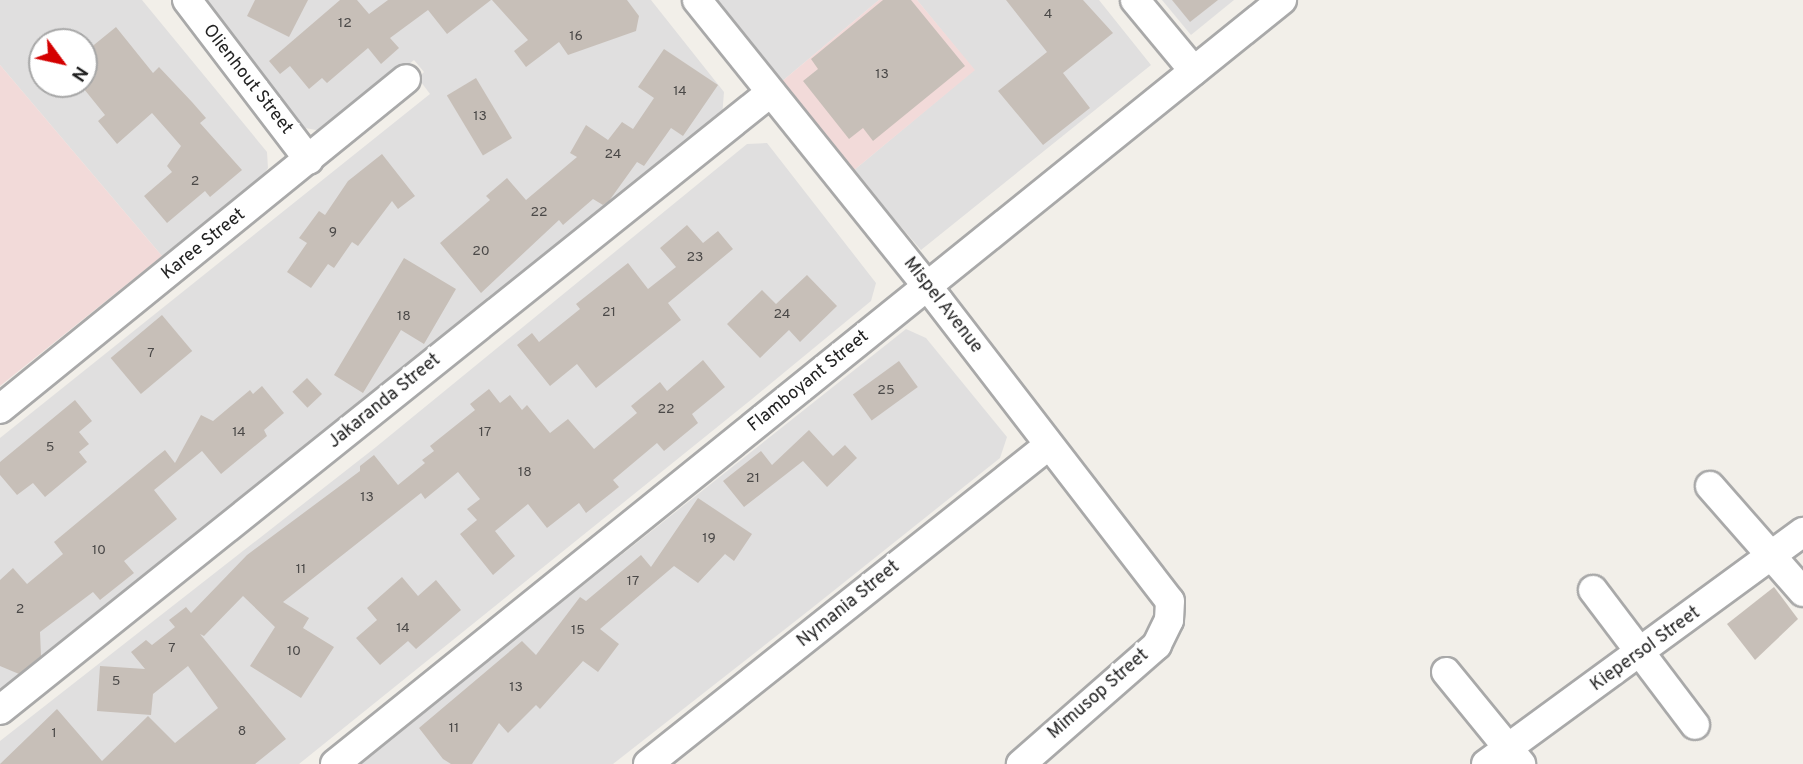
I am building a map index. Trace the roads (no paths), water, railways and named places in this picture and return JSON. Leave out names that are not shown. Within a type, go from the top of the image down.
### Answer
[{"type":"street","name":"Olienhout Street","points":[[187,0],[309,160]]},
{"type":"street","name":"Mispel Avenue","points":[[697,0],[928,287],[1049,445],[1164,588],[1170,601],[1169,620]]},
{"type":"street","points":[[1135,0],[1194,71]]},
{"type":"street","name":"Flamboyant Street","points":[[335,764],[1282,0]]},
{"type":"street","name":"Karee Street","points":[[0,409],[406,79]]},
{"type":"street","name":"Jakaranda Street","points":[[0,710],[770,93]]},
{"type":"street","name":"Nymania Street","points":[[667,758],[1049,445]]},
{"type":"street","points":[[1710,486],[1803,593]]},
{"type":"street","name":"Kiepersol Street","points":[[1505,758],[1803,532]]},
{"type":"street","points":[[1593,590],[1695,725]]},
{"type":"street","name":"Mimusop Street","points":[[1021,764],[1157,645],[1169,620]]},
{"type":"street","points":[[1446,672],[1505,758]]}]
